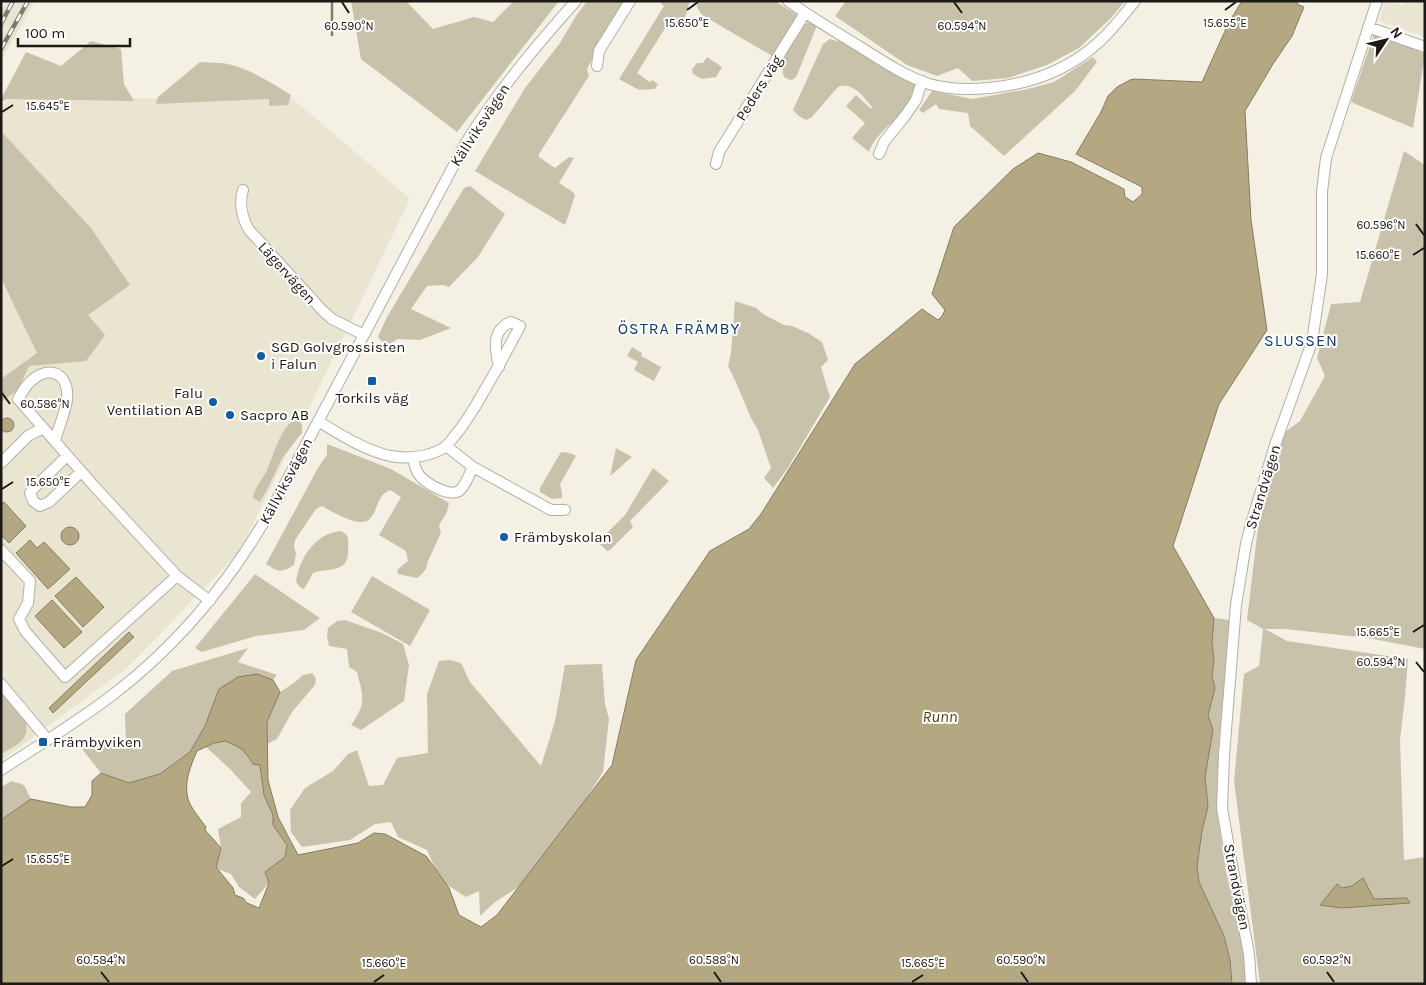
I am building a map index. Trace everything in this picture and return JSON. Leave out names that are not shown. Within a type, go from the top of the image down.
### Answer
[{"type":"street","name":"Källviksvägen","points":[[1,770],[91,711],[136,677],[177,638],[229,577],[255,537],[477,124],[526,58],[576,1]]},
{"type":"street","points":[[597,66],[599,51],[630,1]]},
{"type":"street","points":[[788,1],[900,71],[944,88],[963,90],[1004,86],[1034,80],[1054,72],[1078,59],[1098,42],[1135,1]]},
{"type":"street","name":"Strandvägen","points":[[1251,984],[1250,954],[1222,808],[1222,776],[1236,606],[1251,524],[1275,445],[1312,342],[1322,274],[1322,218],[1325,166],[1333,134],[1377,1]]},
{"type":"street","name":"Peders väg","points":[[716,164],[719,152],[805,13]]},
{"type":"street","points":[[1368,27],[1425,47]]},
{"type":"street","points":[[879,154],[884,142],[916,100],[922,81]]},
{"type":"street","name":"Lägervägen","points":[[243,190],[241,197],[243,217],[249,230],[323,311],[332,319],[364,335]]},
{"type":"street","points":[[318,421],[353,442],[373,450],[393,456],[413,458],[422,456],[446,446],[465,424],[499,367]]},
{"type":"street","points":[[54,441],[67,400],[65,382],[62,377],[53,372],[47,372],[29,383],[18,399],[54,441],[81,472],[177,576],[210,601]]},
{"type":"street","points":[[1,463],[28,436],[43,428]]},
{"type":"street","points":[[446,446],[473,467],[551,510],[565,510]]},
{"type":"street","points":[[67,456],[33,489],[30,493],[33,501],[40,506],[49,502],[81,472]]},
{"type":"street","points":[[413,458],[421,477],[443,491],[453,493],[460,490],[473,467]]},
{"type":"street","points":[[1,550],[30,581],[28,603],[20,619],[25,631],[65,677],[177,576]]},
{"type":"street","points":[[1,684],[48,740]]},
{"type":"shaded area","points":[[7,1],[35,1],[1,61],[1,12]]},
{"type":"shaded area","points":[[351,1],[406,1],[433,29],[474,17],[493,22],[514,1],[559,1],[457,132],[361,59]]},
{"type":"shaded area","points":[[587,1],[624,1],[587,69],[589,76],[539,154],[539,157],[555,168],[569,157],[574,158],[559,183],[573,192],[575,196],[565,225],[475,171],[525,88],[560,43]]},
{"type":"shaded area","points":[[659,1],[690,1],[684,21],[669,22],[637,73],[650,82],[652,80],[658,84],[655,89],[639,90],[619,79],[664,6]]},
{"type":"shaded area","points":[[698,1],[775,1],[797,15],[774,57],[702,15],[697,7]]},
{"type":"shaded area","points":[[846,1],[1125,1],[1110,19],[1079,48],[1047,65],[1008,78],[972,81],[958,68],[937,76],[907,65],[835,16]]},
{"type":"shaded area","points":[[1384,1],[1404,6],[1405,1],[1425,1],[1425,37],[1380,21]]},
{"type":"shaded area","points":[[812,22],[816,28],[797,75],[794,79],[790,80],[784,77],[783,64],[785,58],[802,26]]},
{"type":"shaded area","points":[[1375,31],[1425,54],[1413,128],[1351,102]]},
{"type":"shaded area","points":[[830,39],[841,42],[917,84],[910,104],[881,133],[869,152],[852,138],[865,123],[846,106],[856,95],[871,109],[872,107],[852,87],[842,86],[837,88],[811,118],[806,120],[793,110],[823,44]]},
{"type":"shaded area","points":[[91,41],[121,49],[124,84],[134,101],[7,99],[1,102],[26,52],[61,66]]},
{"type":"shaded area","points":[[707,57],[722,67],[716,77],[702,79],[693,74],[692,69],[697,63],[703,63]]},
{"type":"shaded area","points":[[1093,57],[1097,62],[1075,91],[1004,156],[970,126],[968,113],[939,109],[936,104],[923,113],[919,110],[932,91],[972,99],[1028,89],[1054,82]]},
{"type":"shaded area","points":[[200,62],[231,65],[257,75],[291,95],[288,105],[269,106],[269,99],[156,104],[158,97]]},
{"type":"shaded area","points":[[9,98],[293,99],[410,199],[240,551],[128,667],[1,761],[1,108]]},
{"type":"shaded area","points":[[1,131],[91,228],[130,285],[88,315],[105,335],[86,361],[29,366],[18,390],[1,402],[1,379],[37,353],[1,278]]},
{"type":"shaded area","points":[[1404,151],[1425,165],[1425,649],[1368,638],[1285,629],[1265,629],[1287,641],[1408,659],[1400,740],[1404,860],[1425,857],[1425,984],[1260,984],[1234,781],[1244,674],[1259,666],[1263,629],[1247,620],[1258,527],[1285,432],[1300,421],[1325,376],[1317,358],[1331,304],[1360,302]],"holes":[[[1337,884],[1342,888],[1352,886],[1374,899],[1407,898],[1410,903],[1341,908],[1320,905]]]},
{"type":"shaded area","points":[[470,186],[505,214],[478,257],[449,287],[443,285],[427,286],[411,309],[451,328],[420,340],[398,339],[386,346],[378,337],[387,317],[464,188]]},
{"type":"shaded area","points":[[735,301],[756,308],[784,325],[792,326],[808,333],[822,342],[828,360],[821,367],[830,397],[788,468],[773,488],[764,478],[771,468],[758,430],[728,366],[731,353]]},
{"type":"shaded area","points":[[632,347],[642,353],[641,356],[661,367],[654,381],[634,370],[638,362],[627,356]]},
{"type":"shaded area","points":[[292,421],[300,421],[302,433],[283,457],[260,502],[253,498],[255,491],[267,470],[280,438]]},
{"type":"shaded area","points":[[327,444],[391,469],[449,503],[447,512],[439,525],[441,533],[426,569],[417,578],[398,574],[397,570],[408,561],[406,551],[379,535],[401,497],[390,490],[381,497],[374,513],[367,521],[356,522],[350,520],[322,506],[316,509],[295,540],[296,554],[294,565],[280,570],[266,564],[319,466],[327,455]]},
{"type":"shaded area","points":[[616,448],[632,457],[610,476]]},
{"type":"shaded area","points":[[561,452],[576,456],[560,484],[562,498],[552,499],[540,492],[540,488]]},
{"type":"shaded area","points":[[653,468],[669,481],[630,521],[633,527],[607,551],[598,542],[625,515]]},
{"type":"shaded area","points":[[341,531],[348,538],[346,562],[338,568],[313,573],[304,589],[301,588],[296,582],[305,556],[316,542],[323,537]]},
{"type":"shaded area","points":[[255,574],[320,618],[304,630],[256,636],[202,652],[195,648]]},
{"type":"shaded area","points":[[372,576],[430,610],[410,646],[351,612]]},
{"type":"shaded area","points":[[1214,618],[1230,620],[1231,630],[1220,730],[1218,806],[1224,860],[1243,938],[1248,984],[1232,984],[1230,960],[1224,936],[1199,882],[1197,866],[1208,806],[1205,777],[1213,730],[1208,716],[1214,688],[1212,642]]},
{"type":"shaded area","points":[[345,620],[382,633],[403,644],[409,665],[404,701],[361,730],[351,725],[362,705],[361,687],[357,672],[349,667],[347,649],[329,646],[327,636],[328,628],[337,621]]},
{"type":"shaded area","points":[[248,648],[238,662],[277,675],[273,680],[257,675],[219,689],[205,726],[190,752],[160,774],[129,783],[101,773],[82,749],[96,739],[126,744],[125,714],[172,671]]},
{"type":"shaded area","points":[[450,660],[461,663],[470,682],[541,766],[555,721],[565,665],[602,664],[605,704],[609,719],[603,772],[548,858],[530,879],[494,903],[480,916],[479,891],[466,897],[440,880],[427,850],[398,837],[391,822],[375,824],[350,840],[302,847],[291,832],[290,810],[305,788],[333,771],[348,754],[357,750],[369,786],[383,785],[397,758],[428,753],[427,694],[439,661]]},
{"type":"shaded area","points":[[312,673],[316,678],[315,685],[292,712],[277,739],[267,744],[267,722],[280,692],[303,675]]},
{"type":"shaded area","points":[[1,693],[26,723],[26,729],[25,735],[20,742],[1,754]]},
{"type":"shaded area","points":[[225,741],[241,749],[253,764],[260,764],[264,795],[273,815],[273,825],[287,845],[285,857],[265,872],[269,883],[255,899],[239,887],[231,874],[216,867],[221,848],[218,829],[241,817],[241,803],[251,792],[206,747]]},
{"type":"shaded area","points":[[11,781],[24,785],[31,799],[1,820],[1,787]]},
{"type":"water","name":"Runn","points":[[1242,1],[1297,1],[1297,4],[1304,7],[1292,36],[1245,111],[1251,220],[1267,330],[1219,404],[1173,546],[1214,618],[1212,676],[1215,688],[1208,715],[1213,730],[1205,777],[1208,806],[1197,866],[1199,882],[1224,936],[1230,960],[1232,984],[1,984],[1,820],[31,799],[71,807],[85,807],[92,795],[92,781],[101,773],[129,783],[160,774],[190,752],[205,726],[219,689],[238,677],[257,674],[273,680],[280,692],[267,722],[268,780],[278,817],[298,855],[358,843],[374,833],[385,834],[426,856],[449,888],[459,915],[481,927],[497,915],[612,765],[636,660],[710,551],[749,529],[761,514],[855,364],[922,309],[938,320],[942,316],[945,310],[932,294],[954,227],[1013,169],[1038,153],[1071,162],[1124,189],[1125,197],[1133,202],[1142,194],[1142,187],[1076,154],[1101,112],[1108,96],[1117,87],[1134,79],[1202,82],[1229,22]],"holes":[[[225,741],[238,747],[253,764],[260,765],[264,795],[273,815],[273,825],[287,845],[285,857],[265,872],[269,883],[259,908],[235,895],[233,888],[216,867],[221,848],[205,830],[206,827],[192,807],[188,797],[188,777],[197,751],[214,743]]]},
{"type":"water","points":[[4,418],[10,418],[14,425],[10,432],[4,432],[0,428],[0,422]]},
{"type":"water","points":[[4,502],[26,526],[9,543],[1,535],[1,504]]},
{"type":"water","points":[[70,527],[76,530],[79,536],[76,542],[70,545],[64,542],[61,536],[64,530]]},
{"type":"water","points":[[30,540],[37,548],[44,542],[70,569],[48,589],[16,553]]},
{"type":"water","points":[[76,577],[104,607],[83,627],[55,596]]},
{"type":"water","points":[[52,600],[82,632],[64,648],[35,616]]},
{"type":"water","points":[[129,632],[134,637],[53,713],[49,708]]},
{"type":"water","points":[[1363,878],[1374,899],[1407,898],[1410,903],[1341,908],[1320,905],[1337,884],[1342,888],[1352,886]]},
{"type":"waterway","points":[[332,1],[332,35]]},
{"type":"railway","points":[[1,24],[13,1]]},
{"type":"railway","points":[[1,49],[28,1]]},
{"type":"place","name":"SGD Golvgrossisten i Falun","points":[[261,356]]},
{"type":"place","name":"Torkils väg","points":[[372,381]]},
{"type":"place","name":"Falu Ventilation AB","points":[[213,402]]},
{"type":"place","name":"Sacpro AB","points":[[230,415]]},
{"type":"place","name":"Främbyskolan","points":[[504,537]]},
{"type":"place","name":"Främbyviken","points":[[43,742]]},
{"type":"district","name":"ÖSTRA FRÄMBY","points":[[679,328]]},
{"type":"district","name":"SLUSSEN","points":[[1301,340]]}]
